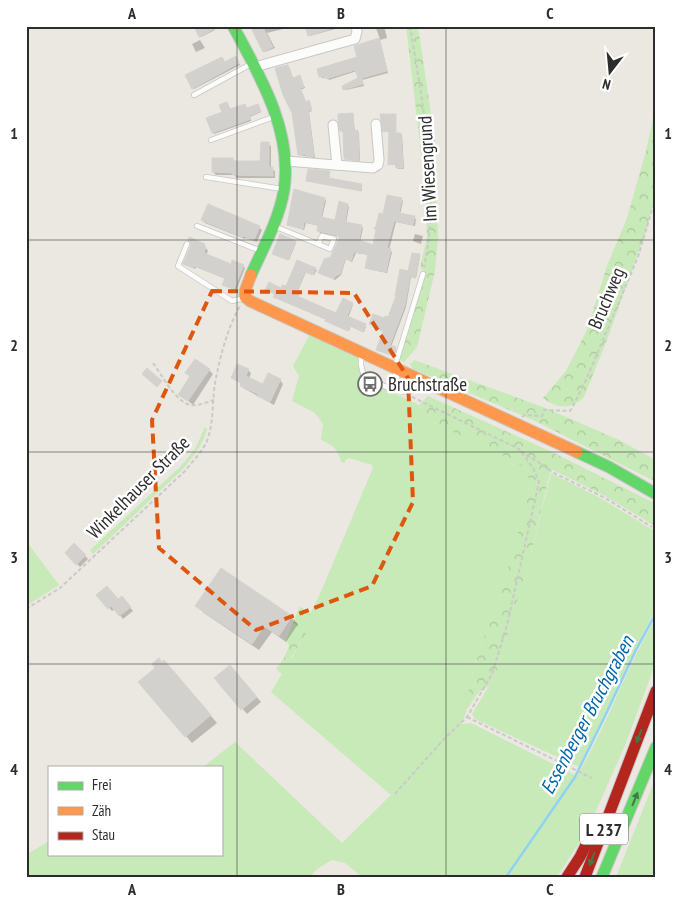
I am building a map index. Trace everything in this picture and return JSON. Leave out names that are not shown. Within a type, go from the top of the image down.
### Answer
[{"type":"main road","points":[[233,26],[254,65],[277,116],[283,137],[286,161],[283,189],[277,216],[245,291],[245,297],[250,302],[514,425],[609,467],[656,494]]},
{"type":"main road","name":"L 237","points":[[585,877],[656,691]]},
{"type":"main road","name":"L 237","points":[[602,877],[656,747]]},
{"type":"main road","points":[[567,877],[591,836],[609,797],[622,781]]},
{"type":"street","points":[[254,65],[355,39],[358,31],[356,26]]},
{"type":"street","points":[[286,161],[373,168],[378,165],[379,160],[376,124]]},
{"type":"street","points":[[332,125],[337,165]]},
{"type":"lane","points":[[194,94],[254,65]]},
{"type":"lane","points":[[211,140],[277,116]]},
{"type":"lane","points":[[206,177],[283,189]]},
{"type":"lane","points":[[197,226],[262,252]]},
{"type":"lane","points":[[273,226],[318,244]]},
{"type":"lane","points":[[187,244],[178,266],[232,301],[245,297]]},
{"type":"lane","points":[[402,392],[394,368],[422,274]]},
{"type":"lane","points":[[361,353],[364,377],[402,392]]},
{"type":"path","name":"Im Wiesengrund","points":[[410,26],[423,105],[431,186],[430,242],[422,274]]},
{"type":"path","name":"Bruchweg","points":[[514,425],[525,415],[542,416],[544,410],[570,411],[572,408],[586,380],[638,257],[656,196]]},
{"type":"path","name":"Winkelhauser Straße","points":[[26,609],[60,588],[184,472],[200,452],[207,440],[213,419],[215,384],[226,338],[245,297]]},
{"type":"path","points":[[153,362],[174,394],[188,405],[196,405],[214,400]]},
{"type":"path","points":[[402,392],[519,450],[556,474],[605,498],[652,527]]},
{"type":"path","points":[[395,794],[444,739],[467,717],[492,674],[507,625],[539,482],[533,468],[519,450]]},
{"type":"path","points":[[467,717],[592,778]]},
{"type":"highlighted area","points":[[212,291],[354,293],[408,378],[413,502],[372,586],[256,630],[159,548],[152,420]]},
{"type":"green space","points":[[406,26],[418,26],[435,141],[438,238],[435,271],[417,347],[404,362],[399,360],[425,273],[420,267],[427,237],[425,186]]},
{"type":"green space","points":[[656,104],[656,193],[647,228],[607,340],[584,397],[569,406],[559,406],[543,398],[566,371],[587,330],[607,266],[627,218],[646,151]]},
{"type":"green space","points":[[310,334],[358,356],[362,378],[419,405],[421,415],[436,424],[505,456],[523,467],[529,479],[528,496],[497,607],[483,639],[472,674],[476,683],[472,687],[463,710],[467,709],[462,724],[471,723],[577,776],[656,617],[656,662],[626,743],[588,829],[557,877],[362,877],[345,863],[332,860],[317,869],[310,877],[26,877],[26,855],[48,842],[48,856],[222,856],[222,766],[204,766],[235,742],[342,843],[391,795],[271,692],[282,674],[276,669],[283,660],[291,659],[306,634],[310,614],[373,468],[372,465],[349,458],[345,460],[345,463],[341,462],[334,448],[321,440],[323,424],[315,413],[292,401],[299,376],[293,366]]},
{"type":"green space","points":[[414,360],[548,409],[619,440],[656,460],[656,482],[533,420],[413,369],[410,364]]},
{"type":"green space","points":[[428,396],[552,452],[656,504],[656,538],[655,526],[603,495],[551,469],[529,562],[497,671],[489,686],[478,693],[467,709],[463,710],[460,707],[463,696],[476,683],[472,674],[483,639],[497,607],[528,496],[529,479],[523,467],[421,415],[419,405]]},
{"type":"green space","points":[[205,427],[207,429],[200,446],[182,470],[93,554],[90,550],[180,467],[195,449]]},
{"type":"green space","points":[[551,473],[602,499],[656,532],[656,608],[579,767],[475,719],[472,714],[497,671],[529,562]]},
{"type":"green space","points":[[26,541],[59,585],[26,606]]},
{"type":"green space","points":[[300,606],[310,614],[306,634],[290,659],[283,660],[289,646],[286,640]]},
{"type":"green space","points":[[656,777],[656,877],[616,877]]},
{"type":"building","points":[[194,26],[220,26],[199,37]]},
{"type":"building","points":[[250,26],[262,26],[273,47],[263,52]]},
{"type":"building","points":[[305,26],[333,26],[333,28],[308,36]]},
{"type":"building","points":[[379,38],[387,71],[362,78],[363,84],[343,90],[342,86],[358,78],[355,70],[326,79],[325,76],[319,77],[317,69],[357,57],[354,46]]},
{"type":"building","points":[[236,56],[239,63],[192,89],[185,75],[222,57],[225,62]]},
{"type":"building","points":[[288,65],[293,78],[300,75],[304,87],[300,88],[306,102],[309,100],[312,110],[308,111],[314,157],[306,156],[306,154],[298,155],[292,113],[283,95],[275,68]]},
{"type":"building","points":[[227,102],[230,109],[245,104],[247,108],[258,104],[261,111],[249,116],[251,119],[212,133],[206,118],[222,112],[219,105]]},
{"type":"building","points":[[353,113],[354,131],[358,130],[359,161],[344,159],[343,131],[340,131],[338,122],[338,114]]},
{"type":"building","points":[[380,114],[396,114],[396,133],[401,133],[403,168],[396,168],[395,164],[388,165],[389,131],[383,132]]},
{"type":"building","points":[[261,142],[269,142],[269,167],[273,167],[273,176],[233,175],[233,173],[212,172],[212,158],[233,158],[233,161],[260,161]]},
{"type":"building","points":[[308,169],[330,171],[329,178],[362,184],[361,191],[306,181]]},
{"type":"building","points":[[294,189],[325,198],[321,217],[335,220],[339,201],[348,204],[345,222],[362,225],[359,240],[373,245],[376,230],[374,228],[379,213],[383,214],[387,195],[402,198],[399,213],[415,216],[413,225],[394,221],[387,248],[391,249],[386,272],[365,268],[368,254],[354,252],[351,261],[345,259],[340,274],[335,276],[334,279],[318,273],[325,258],[330,258],[340,236],[317,231],[318,225],[304,222],[303,229],[287,225]]},
{"type":"building","points":[[208,204],[260,226],[254,240],[201,220]]},
{"type":"building","points":[[280,234],[296,241],[288,260],[272,254]]},
{"type":"building","points":[[189,237],[205,244],[204,253],[231,264],[232,260],[244,265],[234,289],[222,285],[225,278],[194,266],[193,268],[183,264],[191,245],[188,240]]},
{"type":"building","points":[[412,253],[420,254],[415,278],[410,277],[405,305],[390,345],[396,347],[391,355],[376,350],[383,331],[380,330],[381,328],[369,324],[373,314],[384,318],[385,316],[388,317],[396,296],[400,269],[408,271]]},
{"type":"building","points":[[297,260],[316,268],[313,275],[305,272],[297,291],[297,296],[336,313],[343,298],[353,303],[347,316],[366,324],[363,332],[350,326],[348,331],[325,321],[326,319],[273,297],[275,294],[265,290],[269,282],[281,288],[282,285],[286,286]]},
{"type":"building","points":[[195,359],[210,369],[188,401],[178,395],[190,376],[185,373]]},
{"type":"building","points":[[237,364],[249,369],[246,376],[263,384],[268,373],[281,379],[270,402],[240,386],[241,383],[231,378]]},
{"type":"building","points":[[147,368],[162,381],[157,387],[142,374]]},
{"type":"building","points":[[74,543],[86,555],[76,565],[65,553]]},
{"type":"building","points":[[221,568],[292,616],[279,636],[264,626],[252,644],[195,606]]},
{"type":"building","points":[[107,586],[118,599],[122,596],[131,607],[119,616],[111,606],[108,609],[96,595]]},
{"type":"building","points":[[159,658],[162,662],[164,660],[211,715],[185,737],[138,682],[155,668],[152,664]]},
{"type":"building","points":[[230,665],[257,697],[241,710],[214,678]]},
{"type":"waterway","name":"Essenberger Bruchgraben","points":[[506,877],[575,777],[636,650],[656,613]]},
{"type":"traffic: fast","points":[[233,26],[254,64],[272,105],[284,147],[286,168],[282,201],[270,234],[251,275]]},
{"type":"traffic: fast","points":[[577,452],[609,467],[656,494]]},
{"type":"traffic: fast","points":[[602,877],[656,747]]},
{"type":"traffic: slow","points":[[251,275],[245,291],[245,297],[250,301],[577,452]]},
{"type":"traffic: jam","points":[[585,877],[656,691]]},
{"type":"traffic: jam","points":[[567,877],[580,857],[596,825]]},
{"type":"place","name":"Bruchstraße","points":[[370,384]]}]
